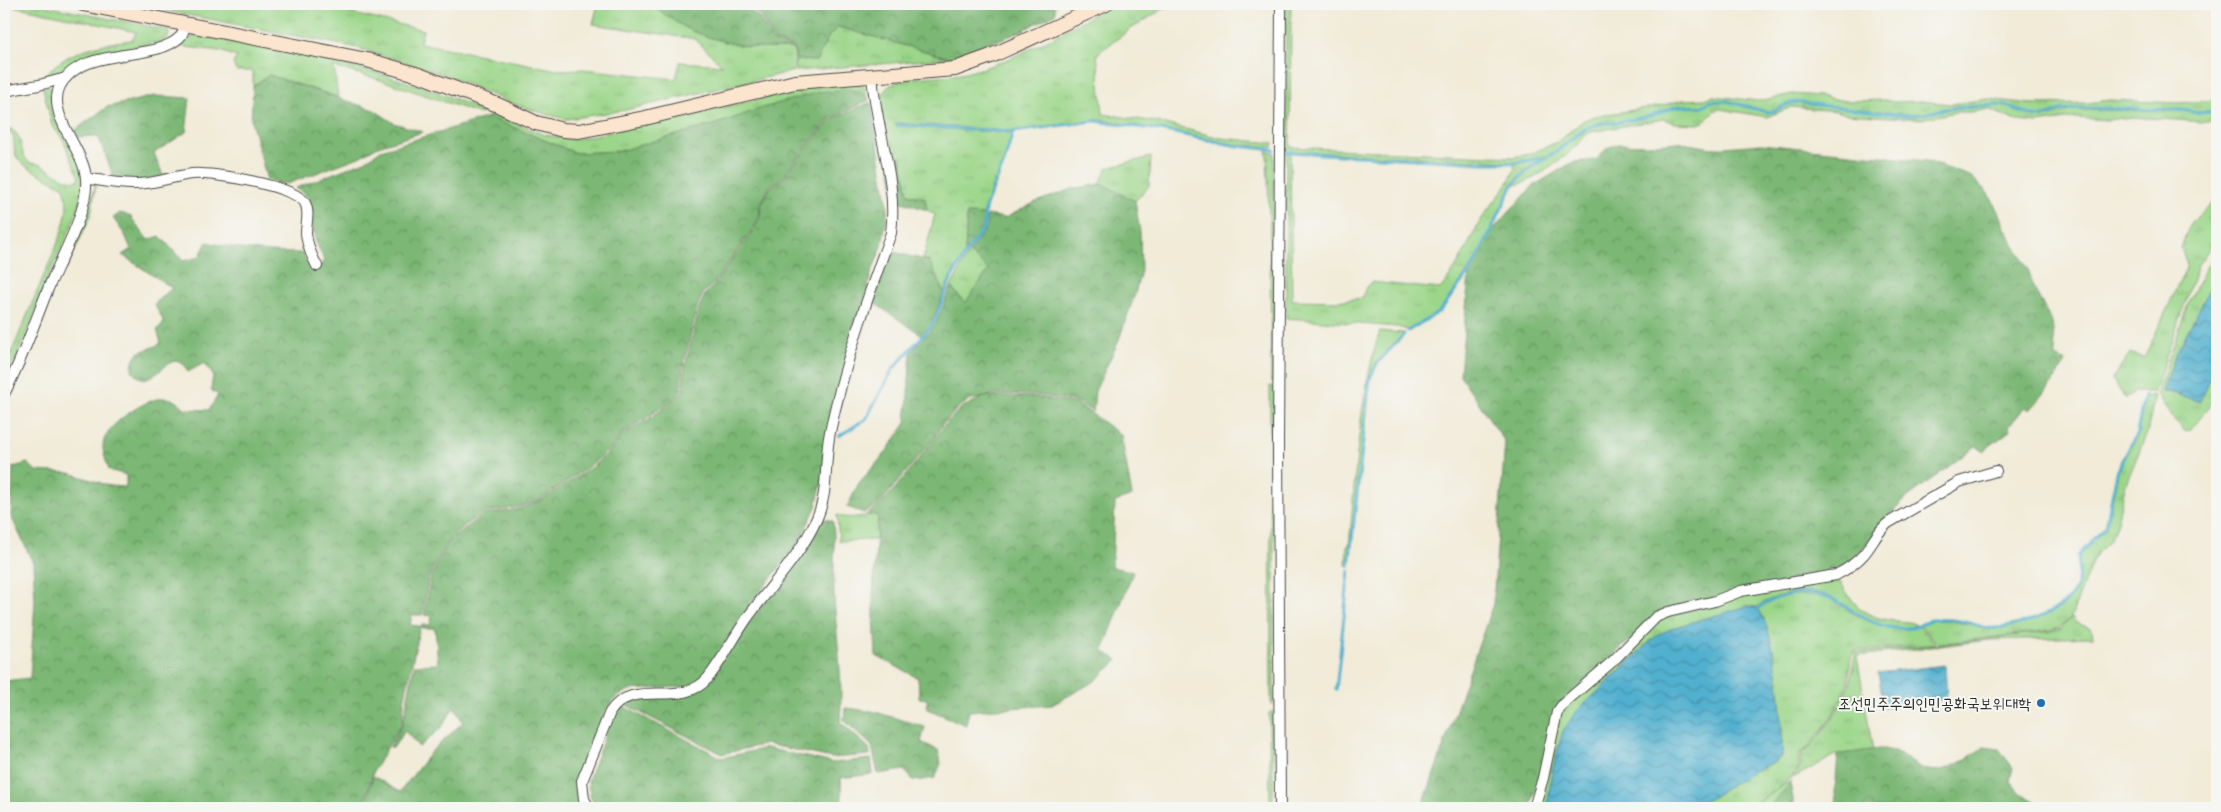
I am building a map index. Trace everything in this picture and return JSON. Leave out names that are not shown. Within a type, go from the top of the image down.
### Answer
[{"type":"main road","points":[[83,4],[280,42],[392,67],[419,75],[498,105],[536,123],[563,130],[600,128],[795,82],[872,74],[915,73],[956,69],[970,65],[1101,5]]},
{"type":"street","points":[[1280,808],[1278,432],[1281,4]]},
{"type":"street","points":[[4,91],[66,78],[93,62],[116,55],[160,48],[172,43],[182,35],[186,23]]},
{"type":"street","points":[[589,808],[584,799],[582,781],[610,712],[616,702],[622,698],[640,693],[681,693],[700,686],[709,677],[747,619],[797,552],[818,517],[825,487],[829,435],[841,386],[856,329],[891,233],[893,193],[873,99],[872,74]]},
{"type":"street","points":[[4,394],[30,339],[77,221],[85,196],[86,178],[82,164],[59,113],[57,96],[66,78]]},
{"type":"street","points":[[86,178],[135,184],[165,181],[194,174],[211,174],[285,189],[298,195],[305,202],[308,212],[308,246],[317,266]]},
{"type":"street","points":[[1534,808],[1543,778],[1557,712],[1564,703],[1613,661],[1656,617],[1761,586],[1836,576],[1846,570],[1865,553],[1880,530],[1888,523],[1958,482],[1996,471]]},
{"type":"green space","points":[[4,4],[35,4],[168,30],[169,35],[167,39],[159,42],[97,55],[73,65],[57,76],[42,79],[60,62],[82,50],[132,40],[136,32]]},
{"type":"green space","points":[[131,4],[328,4],[349,13],[423,30],[420,43],[558,70],[583,69],[676,79],[680,62],[722,65],[695,39],[593,24],[598,4],[653,4],[682,26],[718,40],[756,47],[793,48],[795,55],[794,71],[626,110],[567,119],[511,103],[446,75],[358,48]]},
{"type":"green space","points":[[653,4],[742,4],[758,17],[774,42],[793,48],[756,47],[718,40],[682,26]]},
{"type":"green space","points":[[745,4],[1036,4],[1038,6],[1055,6],[1055,14],[1015,34],[950,58],[838,27],[829,36],[816,61],[796,60],[794,47],[775,41],[759,15]]},
{"type":"green space","points":[[1113,4],[1171,4],[1129,30],[1097,54],[1103,114],[1157,122],[1221,138],[1274,143],[1273,147],[1238,145],[1109,121],[1094,120],[1013,131],[896,123],[896,126],[1012,133],[1004,163],[991,189],[984,215],[967,214],[965,254],[951,276],[944,292],[929,261],[923,260],[935,214],[927,210],[925,198],[908,194],[901,156],[889,158],[881,111],[883,94],[887,88],[903,80],[957,75],[1004,61]]},
{"type":"green space","points":[[1286,4],[1291,4],[1290,147],[1513,157],[1530,154],[1557,142],[1584,120],[1595,116],[1660,106],[1683,100],[1705,99],[1713,96],[1759,101],[1792,94],[1820,96],[1845,101],[1921,101],[1951,104],[1988,99],[2031,104],[2089,103],[2109,100],[2178,103],[2217,100],[2217,110],[2198,112],[2182,109],[2081,108],[2062,109],[2042,116],[2033,115],[2008,105],[1997,104],[1944,108],[1916,115],[1795,102],[1767,111],[1727,100],[1710,101],[1701,106],[1678,105],[1650,115],[1614,122],[1601,122],[1591,126],[1547,156],[1512,162],[1290,151],[1287,153],[1290,154],[1292,300],[1337,301],[1362,298],[1366,287],[1371,282],[1440,289],[1456,266],[1482,218],[1512,176],[1515,169],[1513,165],[1541,159],[1521,174],[1512,184],[1479,255],[1438,312],[1408,330],[1397,327],[1286,318]]},
{"type":"green space","points":[[838,27],[950,58],[796,71],[796,60],[816,61],[829,36]]},
{"type":"green space","points":[[195,35],[343,64],[415,85],[485,112],[480,114],[384,81],[334,67],[338,97],[269,75],[253,86],[253,71],[236,71],[233,63],[237,57],[220,51],[178,46]]},
{"type":"green space","points":[[269,75],[374,110],[394,123],[423,132],[378,146],[359,157],[287,184],[267,180],[251,120],[253,86]]},
{"type":"green space","points":[[854,83],[864,87],[869,100],[860,91],[762,108],[723,122],[620,151],[576,153],[488,117],[494,114],[542,134],[573,140],[809,88]]},
{"type":"green space","points":[[51,87],[50,100],[53,112],[81,167],[82,190],[80,202],[71,227],[50,273],[23,342],[4,382],[4,370],[65,222],[67,201],[64,187],[32,170],[18,159],[12,135],[4,131],[4,126],[11,129],[19,137],[22,151],[28,162],[41,165],[68,180],[77,181],[79,177],[63,140],[52,125],[43,88]]},
{"type":"green space","points":[[844,89],[860,91],[869,100],[833,117],[822,127],[782,178],[770,186],[760,205],[759,217],[752,230],[713,284],[704,292],[698,304],[682,371],[681,391],[674,399],[645,419],[623,431],[611,448],[591,465],[538,501],[519,507],[481,513],[448,541],[429,576],[422,615],[412,615],[410,625],[420,626],[404,701],[402,723],[374,770],[362,808],[4,808],[4,681],[30,678],[35,601],[33,563],[11,516],[13,467],[28,463],[36,471],[70,473],[110,486],[126,487],[126,475],[109,470],[103,450],[105,439],[116,423],[125,415],[154,400],[169,398],[186,409],[209,410],[218,395],[211,390],[213,375],[204,363],[188,372],[181,361],[173,362],[145,379],[137,376],[132,370],[134,357],[137,354],[161,343],[157,330],[164,322],[154,304],[172,288],[122,255],[131,249],[125,235],[113,218],[120,213],[130,216],[148,240],[160,236],[183,261],[199,257],[207,242],[254,251],[302,253],[311,269],[319,268],[324,260],[315,239],[308,197],[296,188],[365,161],[381,150],[488,117],[576,153],[619,151],[723,122],[762,108],[819,92]]},
{"type":"green space","points":[[155,96],[190,98],[186,132],[154,153],[164,178],[150,182],[114,178],[98,136],[78,137],[74,131],[107,107]]},
{"type":"green space","points":[[871,102],[888,208],[882,246],[871,274],[816,507],[799,542],[743,614],[712,666],[694,686],[629,690],[613,700],[605,712],[579,781],[586,808],[364,808],[373,776],[400,792],[431,752],[463,722],[454,707],[442,727],[419,747],[405,731],[393,748],[390,747],[403,723],[414,665],[438,664],[435,628],[421,628],[422,625],[430,625],[432,616],[424,615],[431,576],[449,542],[481,515],[519,509],[539,502],[592,467],[612,449],[624,432],[646,421],[675,400],[683,391],[684,371],[700,305],[706,293],[714,285],[753,231],[760,218],[761,205],[771,187],[783,179],[823,128],[834,118]]},
{"type":"green space","points":[[1711,102],[1727,102],[1767,113],[1775,112],[1786,105],[1795,103],[1916,116],[1944,110],[1997,106],[2008,107],[2033,117],[2043,118],[2072,110],[2182,111],[2198,114],[2217,112],[2217,123],[2132,117],[2108,120],[2075,118],[2037,123],[2017,121],[1988,109],[1974,112],[1957,112],[1921,119],[1846,114],[1837,111],[1792,107],[1767,117],[1721,109],[1714,111],[1704,122],[1698,124],[1675,123],[1663,119],[1591,132],[1546,171],[1528,181],[1514,185],[1532,168],[1591,127],[1652,116],[1683,106],[1699,107]]},
{"type":"green space","points":[[1676,142],[1712,148],[1761,144],[1927,161],[1972,177],[1992,199],[2008,234],[2028,269],[2034,288],[2052,323],[2056,357],[2066,362],[2049,388],[2030,410],[2025,407],[2009,426],[2010,431],[1983,451],[1976,446],[1908,497],[1880,525],[1866,545],[1850,562],[1832,572],[1670,609],[1621,648],[1561,703],[1530,808],[1422,808],[1493,604],[1505,442],[1460,375],[1469,275],[1492,231],[1533,186],[1573,162],[1596,160],[1607,148],[1618,144],[1648,145]]},
{"type":"green space","points":[[1267,152],[1274,153],[1274,382],[1271,381],[1270,235]]},
{"type":"green space","points":[[901,156],[908,194],[925,198],[927,210],[896,200],[889,158]]},
{"type":"green space","points":[[1151,157],[1149,186],[1135,201],[1102,184],[1099,185],[1107,168]]},
{"type":"green space","points":[[96,184],[91,215],[66,270],[66,263],[83,226]]},
{"type":"green space","points":[[1102,184],[1135,201],[1140,232],[1141,271],[1118,342],[1095,391],[1093,412],[1078,402],[1038,395],[996,394],[971,400],[960,406],[942,425],[934,438],[879,504],[864,513],[847,507],[859,483],[884,455],[906,423],[911,352],[935,325],[951,287],[965,303],[989,270],[969,252],[986,228],[987,215],[1005,218],[1036,202],[1075,188]]},
{"type":"green space","points":[[2217,200],[2217,237],[2198,265],[2154,392],[2134,392],[2125,398],[2112,379],[2130,353],[2144,358],[2186,268],[2186,261],[2181,249],[2190,226],[2198,216]]},
{"type":"green space","points":[[967,214],[984,215],[983,227],[965,254]]},
{"type":"green space","points":[[2217,250],[2217,275],[2175,356],[2162,392],[2170,392],[2200,401],[2217,363],[2217,400],[2215,399],[2191,430],[2185,432],[2167,411],[2157,393],[2189,301]]},
{"type":"green space","points":[[890,251],[929,261],[944,292],[931,325],[922,335],[874,303]]},
{"type":"green space","points":[[969,252],[989,270],[965,303],[951,287]]},
{"type":"green space","points":[[1380,331],[1404,333],[1376,363],[1369,378],[1349,566],[1346,565],[1347,546],[1349,546],[1362,410],[1367,383]]},
{"type":"green space","points":[[1270,386],[1274,387],[1274,703],[1271,705]]},
{"type":"green space","points":[[2155,395],[2147,433],[2125,486],[2117,522],[2110,541],[2098,552],[2093,560],[2071,617],[2067,622],[2051,630],[1938,644],[1920,625],[1929,620],[1952,621],[1995,629],[2035,619],[2063,606],[2076,590],[2080,569],[2079,556],[2107,526],[2118,472],[2138,433],[2145,397]]},
{"type":"green space","points":[[984,397],[1038,397],[1078,404],[1121,435],[1132,496],[1115,502],[1112,567],[1133,572],[1103,651],[1118,660],[1095,681],[1052,705],[969,711],[966,725],[927,709],[927,699],[919,698],[918,678],[876,656],[873,596],[878,515],[866,515],[880,505],[897,486],[944,426],[961,408]]},
{"type":"green space","points":[[837,515],[852,517],[878,515],[876,540],[839,541]]},
{"type":"green space","points":[[821,520],[833,521],[834,599],[841,680],[840,722],[869,748],[870,755],[832,758],[766,744],[722,754],[624,704],[644,697],[691,693],[751,621]]},
{"type":"green space","points":[[1839,580],[1850,597],[1868,614],[1916,625],[1893,628],[1882,625],[1830,597],[1811,592],[1802,592],[1782,595],[1756,607],[1748,606],[1675,627],[1657,635],[1623,666],[1563,731],[1552,771],[1547,808],[1541,808],[1560,715],[1570,702],[1603,677],[1664,618],[1746,594]]},
{"type":"green space","points":[[1793,595],[1815,595],[1828,598],[1875,624],[1901,629],[1919,626],[1936,644],[1854,651],[1851,657],[1848,684],[1831,718],[1808,748],[1799,753],[1799,767],[1789,779],[1765,797],[1742,808],[1724,810],[1694,808],[1756,770],[1775,762],[1782,756],[1780,701],[1775,659],[1765,622],[1758,609],[1771,600]]},
{"type":"green space","points":[[2072,617],[2075,622],[2092,629],[2093,637],[1991,640],[1857,656],[1873,751],[1838,754],[1791,779],[1801,767],[1801,753],[1809,749],[1832,719],[1850,684],[1855,653],[2052,631],[2061,628]]},
{"type":"green space","points":[[622,706],[722,758],[766,748],[833,763],[871,759],[873,774],[841,778],[842,808],[596,808],[590,796],[588,780],[613,715]]},
{"type":"green space","points":[[845,708],[872,711],[925,727],[921,742],[938,750],[941,763],[935,778],[914,781],[904,770],[878,774],[872,746],[844,720]]},
{"type":"green space","points":[[1273,711],[1273,808],[1270,808],[1269,713]]},
{"type":"green space","points":[[1984,747],[1999,749],[2013,768],[2010,781],[2019,792],[2047,808],[1837,808],[1835,793],[1838,754],[1884,749],[1898,754],[1927,770],[1935,771],[1961,762]]},
{"type":"green space","points":[[1790,781],[1790,784],[1768,808],[1745,808],[1761,800]]},
{"type":"green space","points":[[1790,784],[1795,808],[1768,808]]},
{"type":"water","points":[[2217,275],[2217,363],[2200,402],[2170,392],[2162,392],[2175,356]]},
{"type":"water","points":[[1748,606],[1758,608],[1765,621],[1775,658],[1780,701],[1782,756],[1775,762],[1756,770],[1694,808],[1547,808],[1552,771],[1563,731],[1575,713],[1657,635],[1675,627]]},
{"type":"water","points":[[1945,665],[1947,699],[1884,707],[1878,673]]},
{"type":"waterway","points":[[1408,331],[1439,312],[1468,274],[1513,185],[1531,167],[1556,152],[1585,129],[1601,123],[1614,123],[1651,116],[1678,106],[1701,107],[1711,101],[1727,101],[1767,112],[1775,111],[1795,102],[1903,115],[1925,114],[1944,109],[1997,105],[2008,106],[2033,116],[2043,117],[2062,110],[2080,108],[2182,110],[2198,113],[2217,111]]},
{"type":"waterway","points":[[897,125],[1013,132],[1094,121],[1160,130],[1237,146],[1274,150]]},
{"type":"waterway","points":[[839,436],[866,419],[893,369],[933,324],[952,277],[969,248],[984,228],[985,208],[1004,163],[1013,132]]},
{"type":"waterway","points":[[1287,152],[1482,163],[1513,163],[1546,158]]},
{"type":"waterway","points":[[1349,566],[1370,378],[1377,364],[1404,334]]},
{"type":"waterway","points":[[1758,608],[1766,603],[1793,594],[1821,595],[1830,598],[1872,622],[1899,628],[1915,627],[1929,620],[1944,619],[1961,621],[1987,628],[1998,628],[2023,623],[2049,613],[2060,606],[2075,590],[2079,569],[2078,556],[2106,526],[2117,472],[2137,433],[2144,396]]},
{"type":"waterway","points":[[1336,690],[1349,571]]},
{"type":"place","name":"조선민주주의인민공화국보위대학","points":[[2041,703]]}]
